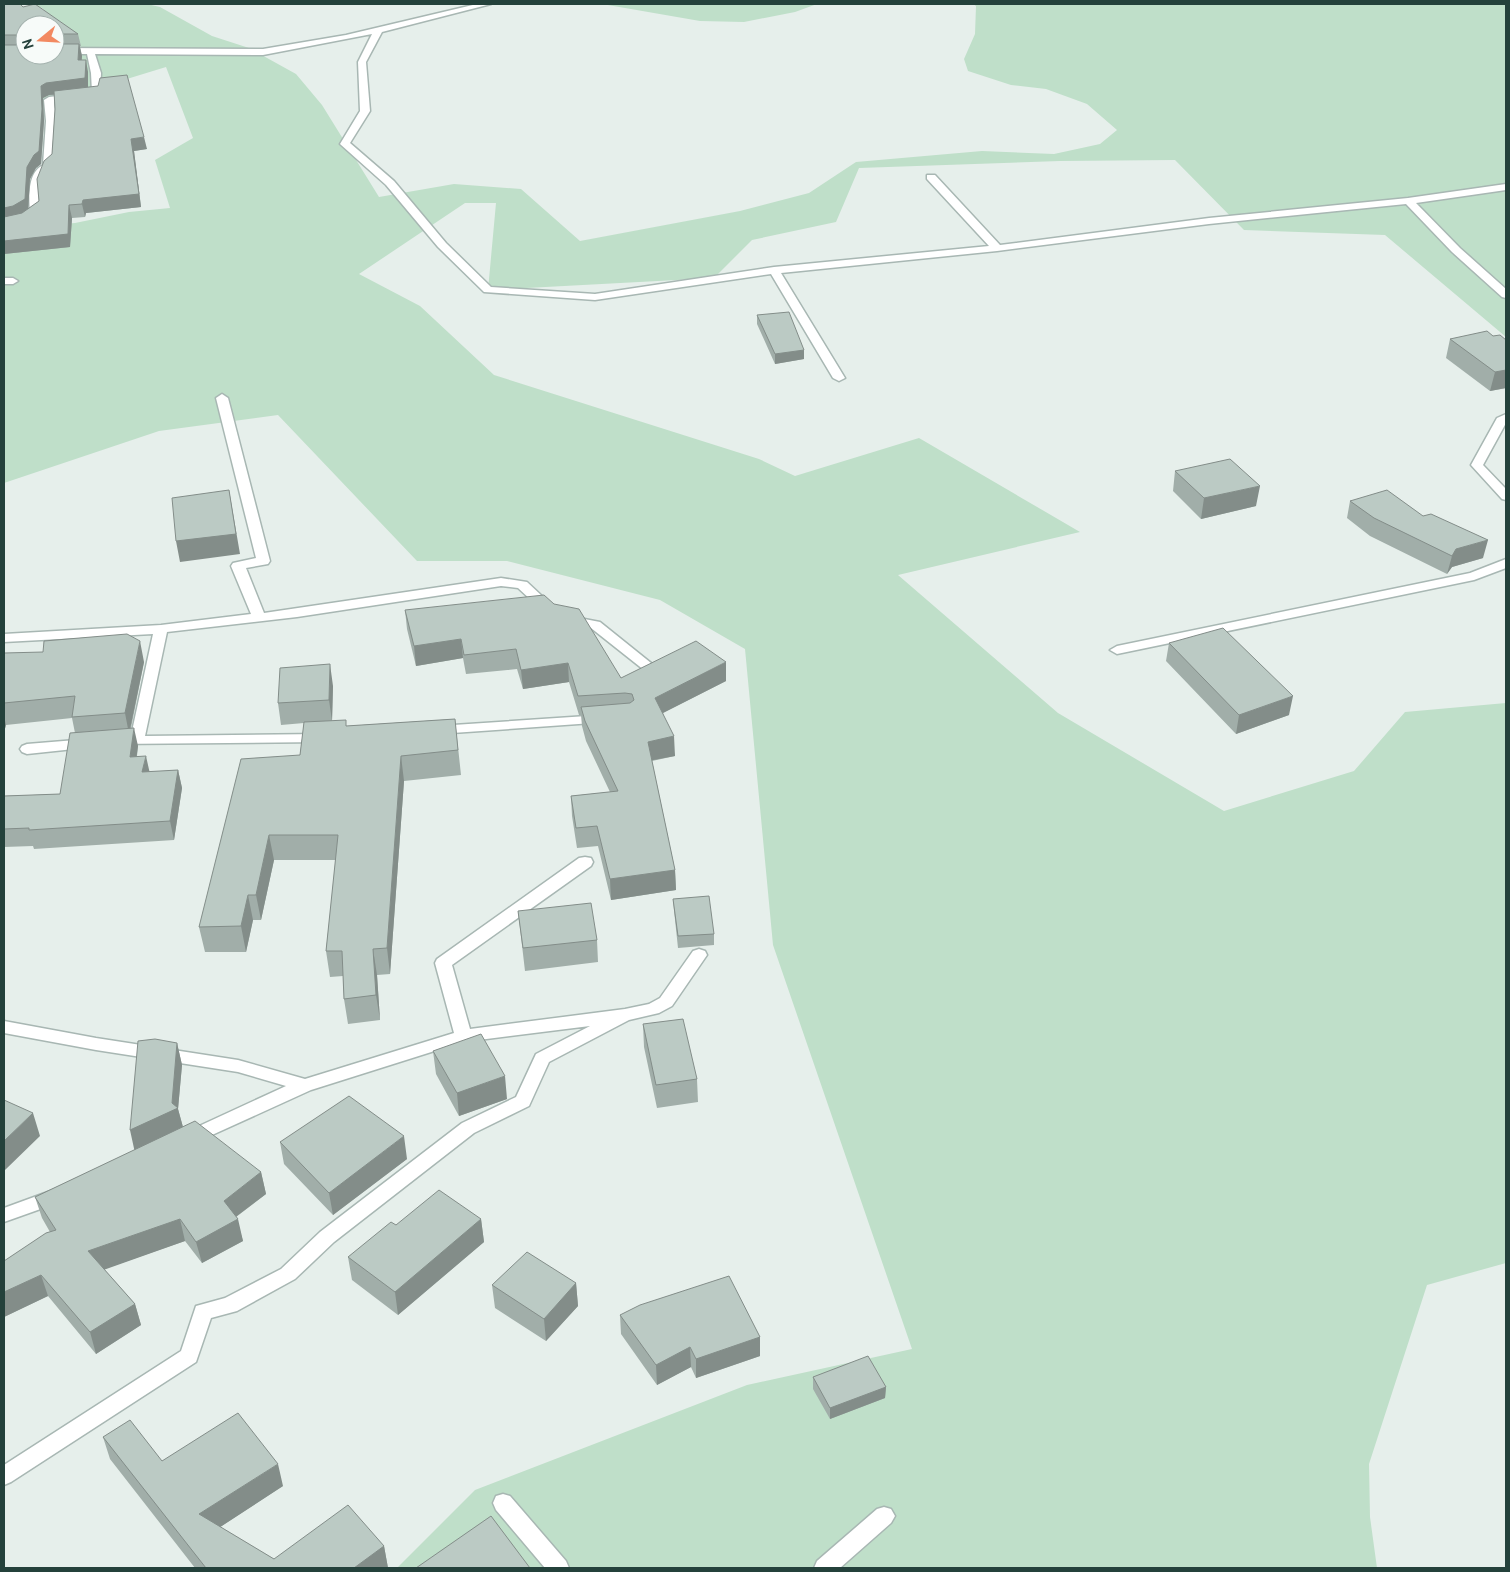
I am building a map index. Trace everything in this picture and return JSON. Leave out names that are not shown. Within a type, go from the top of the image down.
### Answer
[{"type":"street","points":[[65,51],[263,52],[378,31],[488,4]]},
{"type":"street","points":[[378,31],[362,62],[365,111],[345,144],[390,183],[442,245],[488,290],[595,297],[774,270],[997,248],[1209,221],[1408,201],[1506,187]]},
{"type":"street","points":[[4,226],[27,221],[35,214],[33,192],[41,170],[48,167],[51,120],[49,100],[97,94],[96,73],[90,50]]},
{"type":"street","points":[[931,177],[997,248]]},
{"type":"street","points":[[1408,201],[1456,250],[1506,295]]},
{"type":"street","points":[[774,270],[838,378]]},
{"type":"street","points":[[222,398],[263,561],[238,566],[258,618]]},
{"type":"street","points":[[1506,418],[1501,421],[1477,465],[1506,496]]},
{"type":"street","points":[[1117,650],[1474,576],[1506,563]]},
{"type":"street","points":[[4,638],[161,629],[258,618],[511,582],[522,585],[562,618],[595,625],[649,667]]},
{"type":"street","points":[[137,740],[161,629]]},
{"type":"street","points":[[420,731],[616,718]]},
{"type":"street","points":[[27,749],[137,740],[332,737]]},
{"type":"street","points":[[463,1036],[443,963],[584,862]]},
{"type":"street","points":[[175,1145],[305,1085],[463,1036],[625,1015],[653,1009],[666,1002],[699,955]]},
{"type":"street","points":[[4,1476],[189,1356],[203,1312],[230,1305],[288,1274],[333,1232],[468,1128],[523,1100],[542,1058],[625,1015]]},
{"type":"street","points":[[4,1027],[96,1044],[238,1066],[305,1085]]},
{"type":"street","points":[[4,1215],[68,1192]]},
{"type":"street","points":[[503,1503],[558,1568]]},
{"type":"street","points":[[825,1568],[884,1516]]},
{"type":"green space","points":[[32,4],[147,4],[160,7],[212,36],[249,48],[296,74],[322,105],[379,197],[454,184],[521,189],[580,241],[740,211],[809,193],[856,162],[982,151],[1054,154],[1100,144],[1117,130],[1087,104],[1046,89],[1011,85],[968,71],[964,59],[975,34],[976,6],[973,4],[1506,4],[1506,337],[1385,235],[1244,230],[1175,160],[1060,161],[859,168],[836,222],[752,240],[714,278],[488,290],[496,203],[465,203],[359,274],[420,306],[494,375],[759,459],[795,476],[919,438],[1080,532],[898,575],[1058,713],[1224,811],[1354,771],[1405,712],[1506,703],[1506,1263],[1427,1285],[1369,1464],[1370,1517],[1377,1568],[397,1568],[475,1490],[747,1385],[912,1349],[773,945],[745,649],[660,600],[507,561],[417,561],[278,415],[159,431],[4,483],[4,229],[75,223],[129,212],[170,208],[155,160],[193,138],[166,67],[42,105],[28,65],[65,65],[65,15],[50,15],[42,8]]},
{"type":"green space","points":[[602,4],[817,4],[795,12],[744,22],[700,21]]},
{"type":"building","points":[[4,4],[20,4],[23,7],[35,4],[51,15],[15,15],[15,35],[4,35]]},
{"type":"building","points":[[65,25],[78,34],[65,34]]},
{"type":"building","points":[[65,44],[79,44],[78,60],[86,60],[85,78],[46,83],[41,86],[42,109],[39,151],[34,155],[27,167],[25,199],[13,206],[4,208],[4,45],[15,45],[15,65],[65,65]]},
{"type":"building","points":[[127,75],[144,137],[131,139],[139,194],[83,200],[82,204],[69,205],[68,234],[4,241],[4,217],[22,213],[39,201],[37,179],[44,161],[52,154],[55,109],[54,91],[98,86],[100,78]]},
{"type":"building","points":[[789,312],[804,350],[775,354],[757,315]]},
{"type":"building","points":[[1487,331],[1493,336],[1500,335],[1506,340],[1506,370],[1495,372],[1450,339]]},
{"type":"building","points":[[1230,459],[1260,486],[1204,498],[1175,471]]},
{"type":"building","points":[[229,490],[236,534],[176,541],[172,498]]},
{"type":"building","points":[[1387,490],[1423,516],[1431,514],[1488,540],[1456,549],[1452,556],[1374,518],[1350,501]]},
{"type":"building","points":[[544,595],[554,604],[579,609],[621,678],[696,641],[726,662],[655,698],[674,736],[648,742],[675,870],[610,879],[597,826],[576,828],[571,796],[618,791],[585,721],[581,707],[630,703],[634,700],[632,694],[578,696],[568,663],[521,670],[516,649],[464,655],[461,639],[414,646],[405,610]]},
{"type":"building","points":[[1223,628],[1293,696],[1239,715],[1169,643]]},
{"type":"building","points":[[127,634],[140,641],[125,713],[72,717],[75,696],[4,703],[4,653],[43,652],[44,641]]},
{"type":"building","points":[[330,664],[329,700],[278,703],[280,668]]},
{"type":"building","points":[[455,719],[458,750],[401,756],[387,948],[373,949],[376,995],[344,999],[342,951],[326,951],[338,835],[269,835],[256,895],[248,895],[241,926],[199,927],[241,759],[300,755],[304,722],[346,720],[346,726]]},
{"type":"building","points":[[134,728],[130,757],[146,756],[142,772],[178,770],[170,821],[29,830],[29,828],[4,829],[4,796],[60,794],[70,733]]},
{"type":"building","points":[[709,896],[714,934],[678,936],[673,899]]},
{"type":"building","points":[[591,903],[597,940],[523,948],[518,911]]},
{"type":"building","points":[[683,1019],[697,1079],[656,1085],[643,1024]]},
{"type":"building","points":[[481,1034],[505,1076],[457,1093],[433,1051]]},
{"type":"building","points":[[155,1039],[177,1043],[172,1103],[178,1108],[130,1130],[138,1041]]},
{"type":"building","points":[[349,1096],[404,1136],[329,1193],[280,1142]]},
{"type":"building","points":[[4,1100],[33,1113],[4,1141]]},
{"type":"building","points":[[195,1121],[261,1172],[224,1201],[238,1219],[196,1242],[180,1219],[88,1251],[135,1304],[90,1332],[41,1275],[4,1292],[4,1261],[46,1233],[56,1230],[35,1197]]},
{"type":"building","points":[[439,1190],[481,1219],[395,1292],[348,1257],[391,1222],[396,1225]]},
{"type":"building","points":[[527,1252],[576,1283],[544,1319],[492,1285]]},
{"type":"building","points":[[729,1276],[760,1337],[696,1359],[690,1347],[656,1365],[620,1315],[640,1305]]},
{"type":"building","points":[[868,1356],[886,1387],[830,1408],[813,1377]]},
{"type":"building","points":[[238,1413],[278,1464],[199,1514],[274,1559],[348,1505],[384,1546],[354,1568],[206,1568],[103,1437],[130,1420],[162,1461]]},
{"type":"building","points":[[491,1516],[530,1568],[416,1568]]}]
